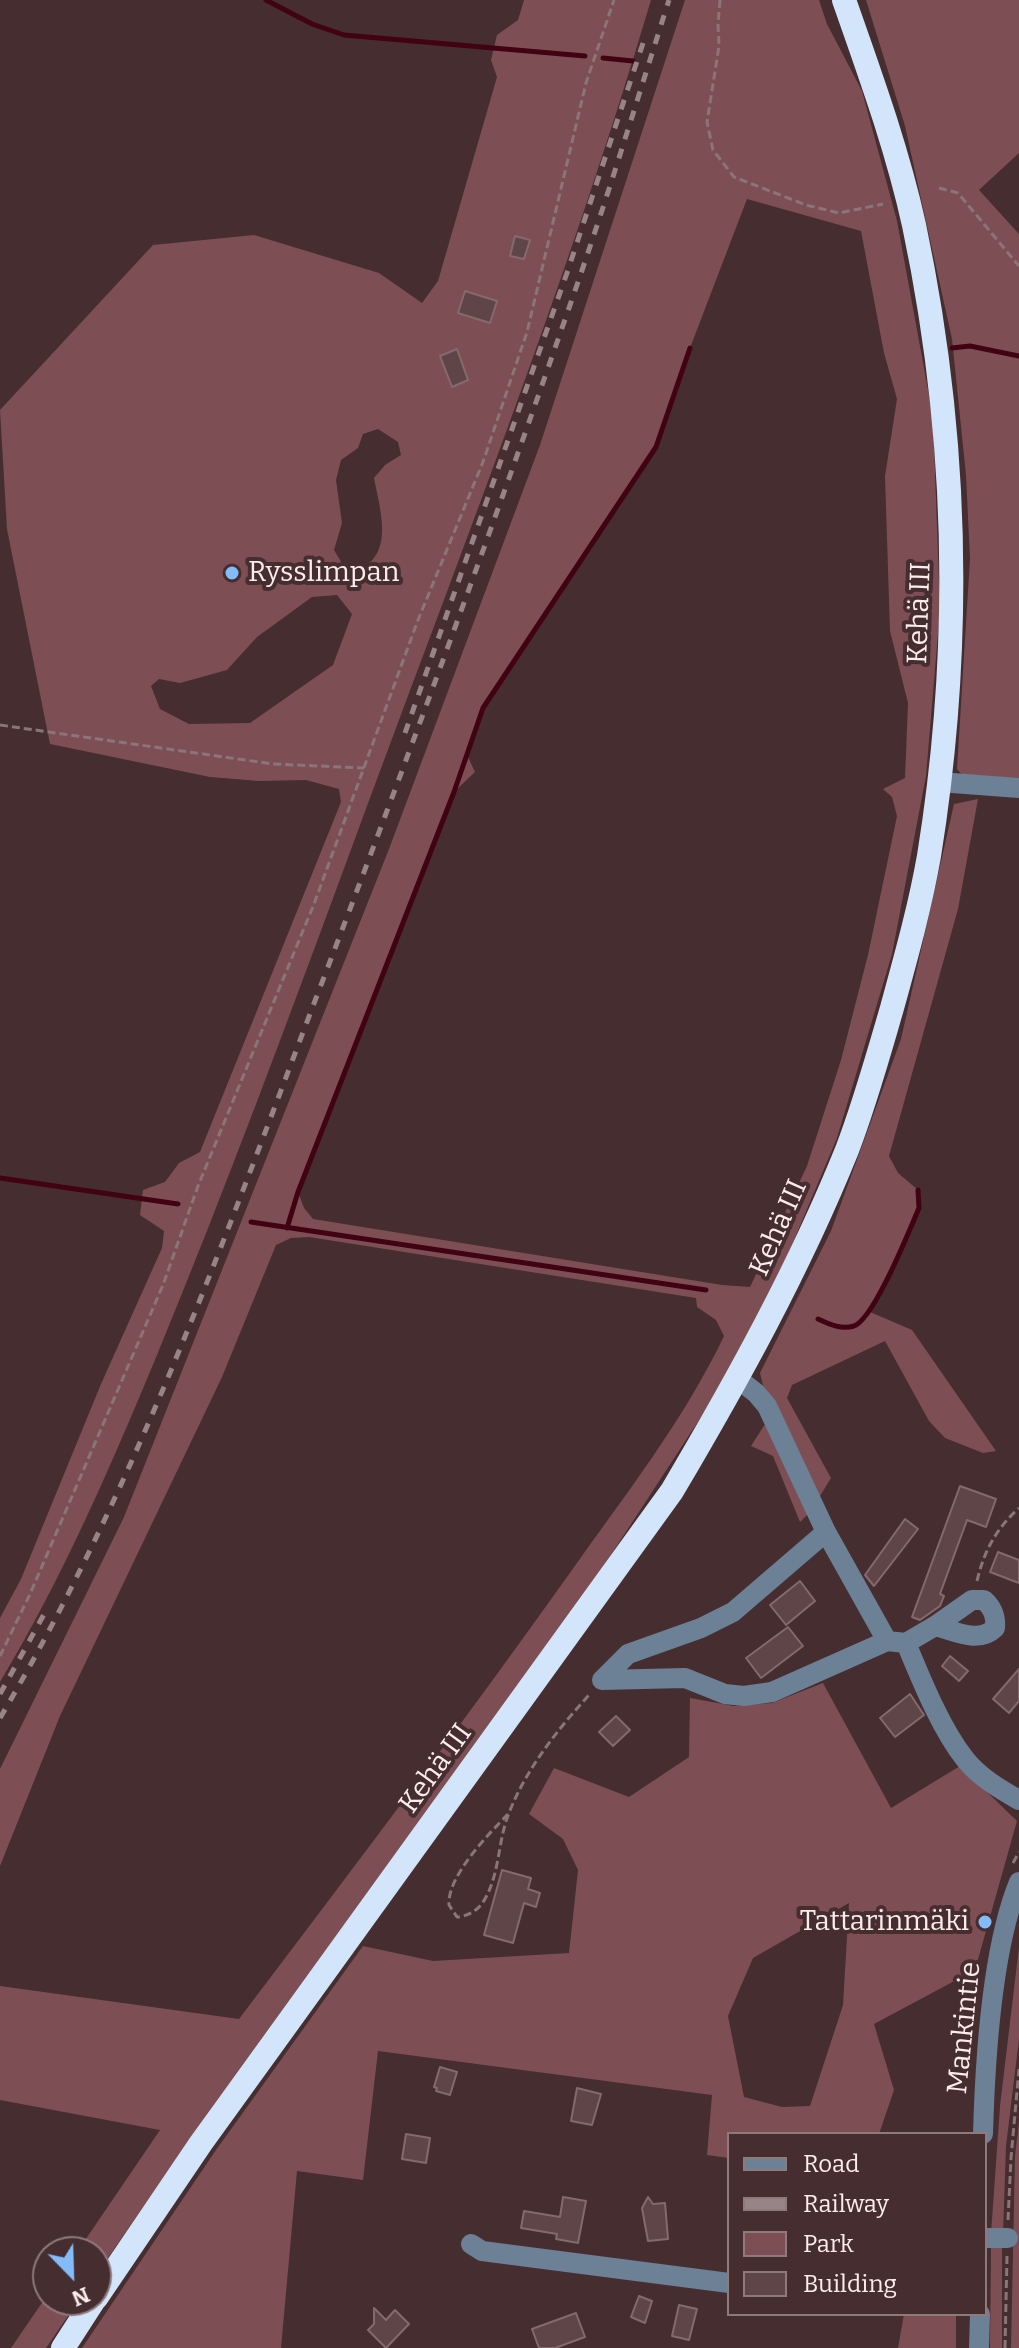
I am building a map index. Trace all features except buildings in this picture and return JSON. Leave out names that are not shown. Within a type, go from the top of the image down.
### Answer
[{"type":"highway","name":"Kehä III","points":[[112,2274],[201,2143],[663,1504],[738,1379],[794,1271],[847,1149],[873,1076],[914,927],[929,857],[939,782],[951,639],[952,551],[942,391],[931,312],[913,221],[888,124],[844,0]]},
{"type":"highway","name":"Kehä III","points":[[63,2348],[84,2316]]},
{"type":"street","points":[[939,782],[1019,788]]},
{"type":"street","points":[[738,1379],[767,1406],[826,1532],[897,1642],[965,1760],[992,1785],[1019,1800]]},
{"type":"street","points":[[602,1680],[628,1654],[701,1628],[733,1612],[826,1532]]},
{"type":"street","points":[[602,1680],[685,1678],[725,1694],[772,1692],[935,1626],[972,1600],[984,1600],[996,1618],[995,1628],[988,1635],[977,1637],[935,1626]]},
{"type":"street","name":"Mankintie","points":[[983,2132],[995,1989],[1019,1882]]},
{"type":"street","points":[[987,2238],[1008,2238]]},
{"type":"street","points":[[471,2244],[482,2251],[727,2283]]},
{"type":"street","points":[[979,2348],[980,2316]]},
{"type":"path","points":[[0,1656],[30,1594],[163,1285],[198,1186],[314,904],[418,620],[483,462],[527,332],[586,83],[614,0]]},
{"type":"path","points":[[720,0],[719,46],[707,122],[713,150],[734,177],[806,205],[839,213],[883,204]]},
{"type":"path","points":[[939,188],[958,193],[1019,266]]},
{"type":"path","points":[[0,725],[273,764],[364,768]]},
{"type":"path","points":[[972,1600],[987,1546],[1019,1508]]},
{"type":"path","points":[[508,1814],[483,1841],[452,1886],[449,1905],[457,1917],[472,1914],[486,1897],[496,1871],[508,1814],[529,1773],[563,1723],[602,1680]]},
{"type":"path","points":[[1005,2348],[1011,2158],[1019,2069]]},
{"type":"green space","points":[[524,0],[651,0],[582,216],[507,430],[231,1169],[103,1480],[65,1562],[0,1682],[0,1618],[21,1579],[101,1384],[162,1248],[164,1231],[140,1215],[143,1190],[165,1182],[179,1163],[200,1152],[341,802],[339,789],[306,780],[259,781],[210,777],[50,744],[7,529],[0,410],[153,245],[254,235],[379,273],[422,303],[438,281],[497,77],[491,60],[497,35],[518,20]],"holes":[[[378,429],[398,442],[401,455],[385,465],[374,478],[381,518],[381,544],[368,564],[355,571],[343,565],[334,550],[342,523],[336,480],[341,460],[358,448],[363,434]],[[337,595],[352,614],[333,665],[250,723],[189,724],[160,709],[151,686],[159,679],[180,683],[227,670],[257,637],[312,597]]]},
{"type":"green space","points":[[685,0],[819,0],[827,24],[862,91],[897,221],[933,417],[940,610],[926,776],[892,954],[837,1138],[775,1285],[703,1414],[601,1570],[215,2103],[112,2252],[112,2236],[88,2236],[160,2130],[0,2100],[0,1986],[239,2019],[449,1740],[633,1485],[691,1397],[724,1336],[716,1320],[697,1307],[696,1298],[309,1237],[291,1238],[276,1245],[222,1377],[60,1716],[0,1866],[0,1769],[124,1517],[389,849],[540,445]],"holes":[[[747,199],[861,231],[884,353],[897,399],[885,476],[890,631],[908,703],[905,778],[883,789],[892,797],[897,816],[868,955],[841,1060],[807,1166],[750,1287],[313,1219],[304,1208],[298,1192],[454,792],[475,772],[467,755],[483,708],[656,447]]]},
{"type":"green space","points":[[866,0],[1019,0],[1019,153],[979,190],[1019,234],[1019,783],[964,777],[957,769],[970,559],[966,475],[952,339],[905,126]]},
{"type":"green space","points":[[978,799],[958,909],[889,1156],[898,1173],[918,1190],[919,1208],[870,1312],[912,1330],[996,1451],[983,1453],[945,1438],[929,1421],[885,1341],[792,1385],[787,1398],[831,1478],[817,1501],[765,1393],[760,1373],[831,1231],[901,1039],[954,804]]},
{"type":"green space","points":[[767,1421],[810,1512],[800,1522],[773,1456],[751,1446]]},
{"type":"green space","points":[[823,1683],[891,1808],[960,1766],[1017,1821],[975,1970],[874,2024],[894,2090],[880,2132],[727,2132],[727,2158],[707,2155],[712,2095],[378,2051],[363,2180],[297,2171],[281,2348],[82,2348],[104,2316],[112,2316],[112,2304],[216,2150],[363,1946],[433,1961],[569,1953],[578,1870],[563,1839],[529,1814],[554,1768],[629,1797],[689,1757],[690,1698],[734,1706],[772,1703]],"holes":[[[849,1903],[843,2005],[810,2106],[782,2107],[744,2097],[728,2016],[753,1958]]]},
{"type":"green space","points":[[1019,1947],[1019,2039],[1006,2146],[1003,2234],[991,2234],[1000,2106]]},
{"type":"green space","points":[[1019,2121],[1019,2348],[1011,2348],[1015,2156]]},
{"type":"green space","points":[[1002,2246],[1002,2348],[990,2348],[991,2247]]},
{"type":"green space","points":[[33,2316],[68,2316],[46,2348],[11,2348]]},
{"type":"green space","points":[[904,2316],[956,2316],[956,2348],[898,2348]]},
{"type":"waterway","points":[[266,0],[312,24],[344,35],[585,56]]},
{"type":"waterway","points":[[603,58],[633,61]]},
{"type":"waterway","points":[[952,348],[970,346],[1019,356]]},
{"type":"waterway","points":[[287,1228],[298,1192],[454,792],[483,708],[656,447],[690,348]]},
{"type":"waterway","points":[[0,1178],[178,1204]]},
{"type":"waterway","points":[[818,1319],[844,1327],[854,1326],[862,1320],[881,1292],[919,1208],[918,1190]]},
{"type":"waterway","points":[[251,1222],[706,1290]]},
{"type":"railway","points":[[0,1718],[48,1633],[133,1459],[244,1188],[514,464],[590,247],[669,0]]},
{"type":"railway","points":[[405,733],[568,270],[646,34]]},
{"type":"railway","points":[[0,1694],[48,1607]]},
{"type":"place","name":"Rysslimpan","points":[[232,573]]},
{"type":"place","name":"Tattarinmäki","points":[[985,1922]]}]
